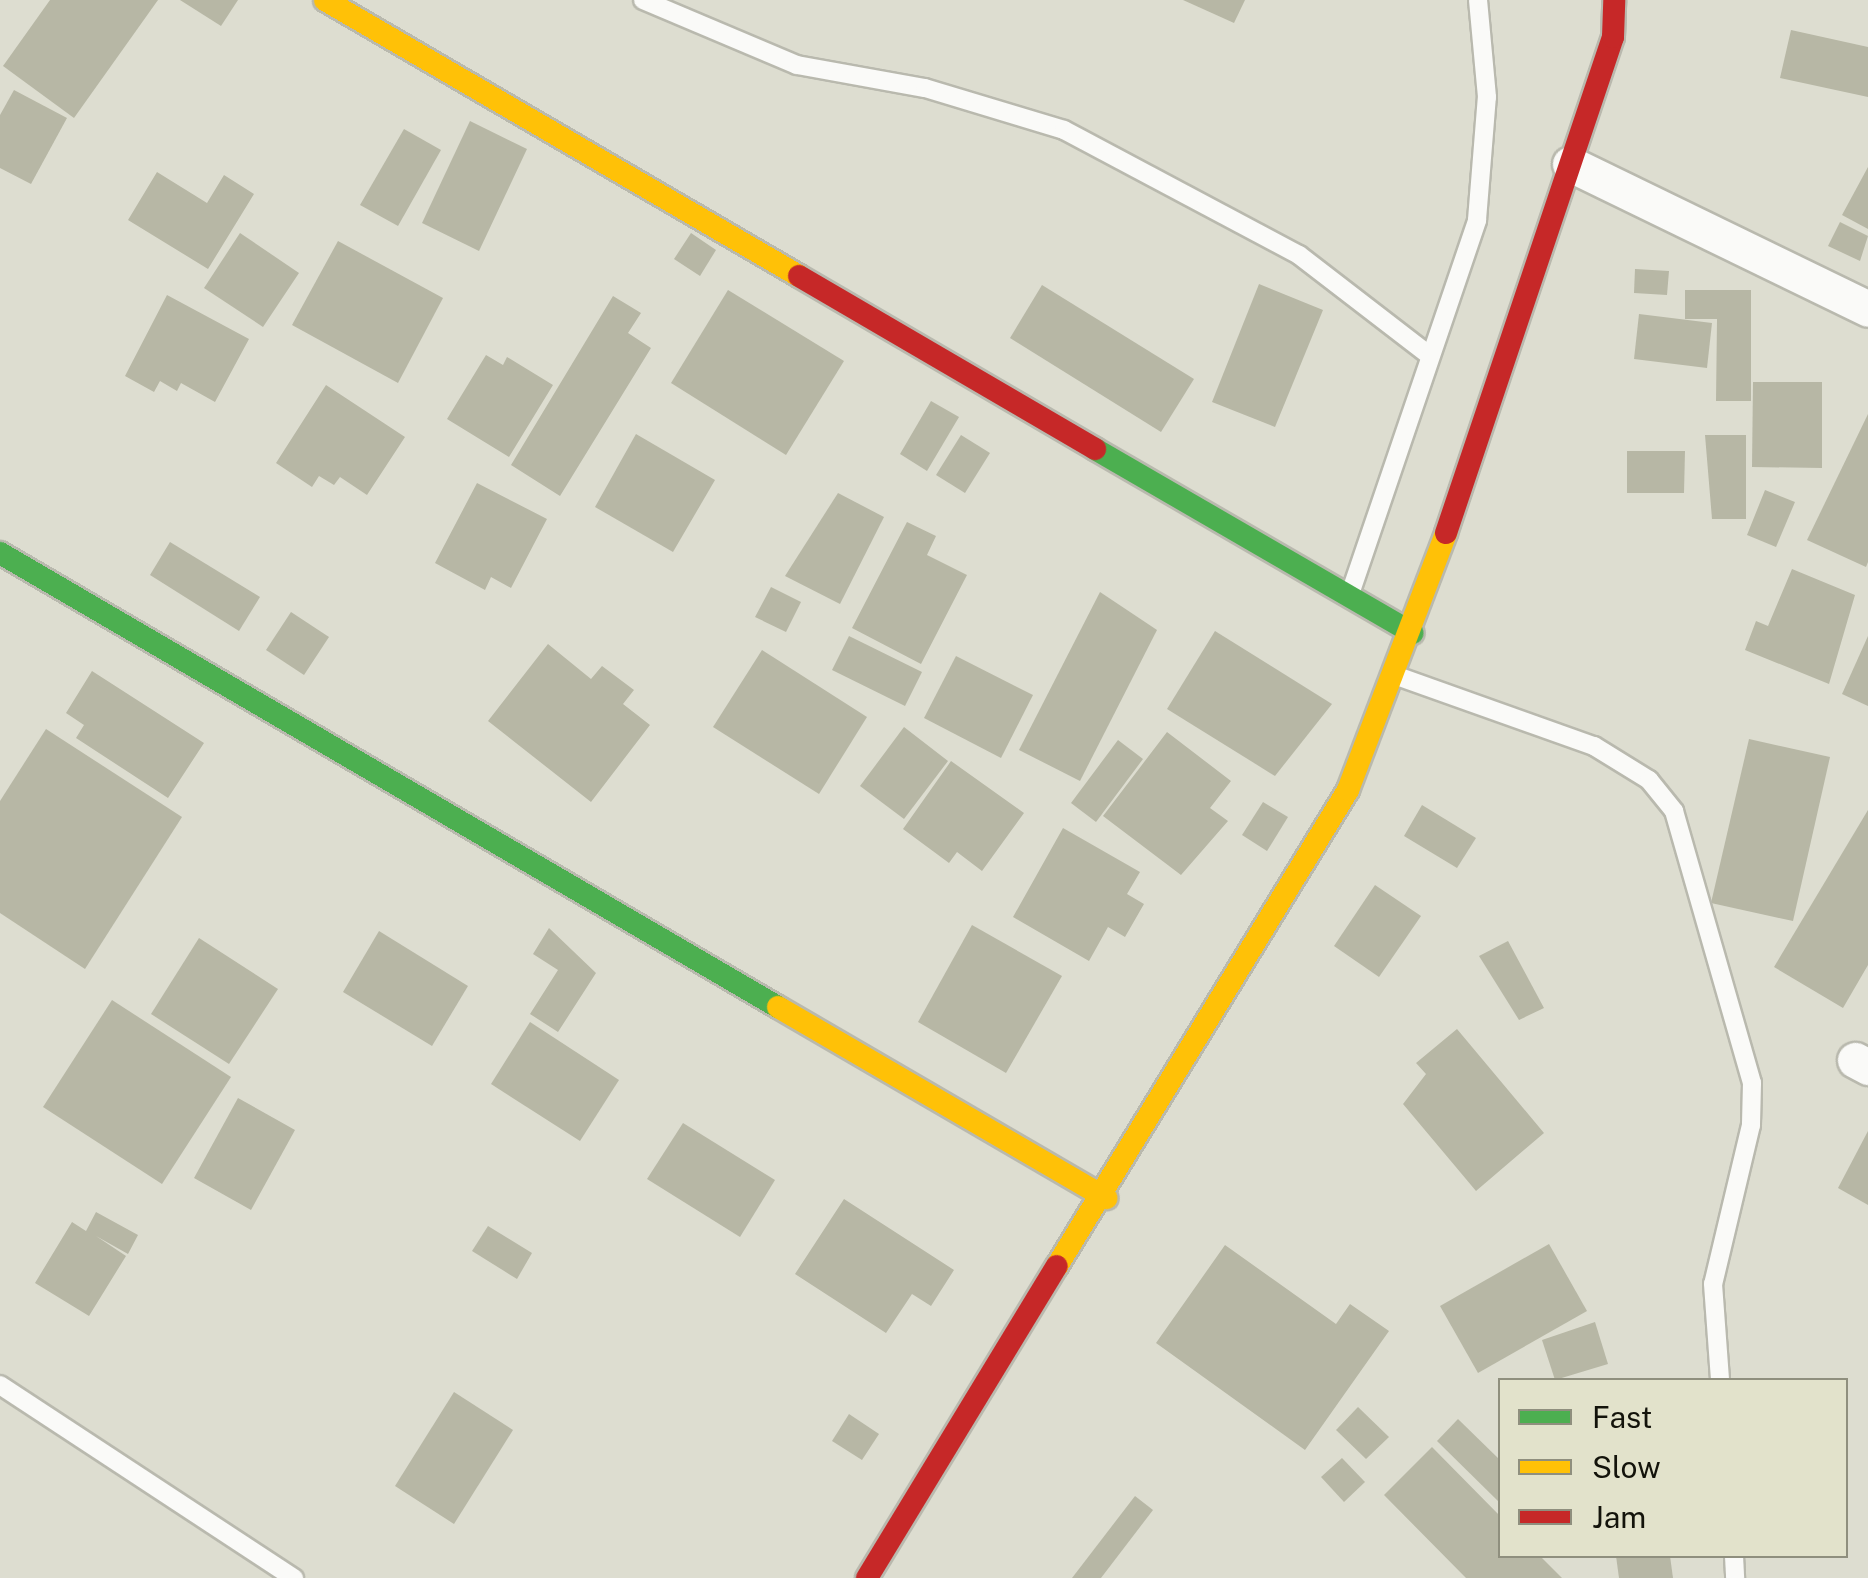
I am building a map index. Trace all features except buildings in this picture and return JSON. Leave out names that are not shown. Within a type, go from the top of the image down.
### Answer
[{"type":"street","points":[[324,0],[1412,633]]},
{"type":"street","points":[[1614,0],[1614,37]]},
{"type":"street","points":[[867,1578],[1106,1198],[1348,790],[1412,633],[1570,164],[1630,0]]},
{"type":"street","points":[[1570,164],[1868,309]]},
{"type":"street","points":[[0,553],[1106,1198]]},
{"type":"lane","points":[[643,0],[797,65],[925,88],[1064,130],[1299,255],[1430,356]]},
{"type":"lane","points":[[1349,596],[1477,220],[1486,96],[1478,0]]},
{"type":"lane","points":[[1395,676],[1594,746],[1649,780],[1674,811],[1752,1083],[1751,1125],[1713,1284],[1720,1378]]},
{"type":"lane","points":[[0,1385],[294,1578]]},
{"type":"traffic: fast","points":[[1095,449],[1412,633]]},
{"type":"traffic: fast","points":[[0,553],[778,1007]]},
{"type":"traffic: slow","points":[[325,0],[799,276]]},
{"type":"traffic: slow","points":[[1057,1266],[1348,790],[1446,533]]},
{"type":"traffic: slow","points":[[778,1007],[1106,1198]]},
{"type":"traffic: jam","points":[[1446,533],[1613,37],[1614,0]]},
{"type":"traffic: jam","points":[[799,276],[1095,449]]},
{"type":"traffic: jam","points":[[867,1578],[1057,1266]]}]
